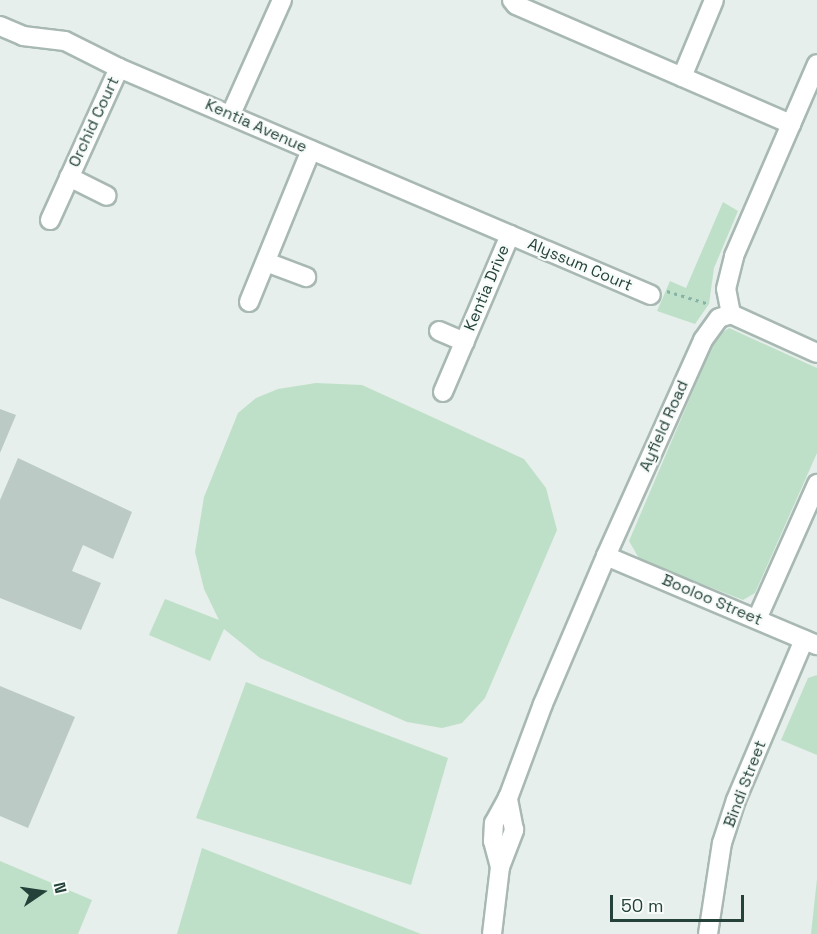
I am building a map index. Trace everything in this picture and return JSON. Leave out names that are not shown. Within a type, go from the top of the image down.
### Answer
[{"type":"street","points":[[231,114],[282,0]]},
{"type":"street","points":[[512,0],[516,5],[791,124]]},
{"type":"street","points":[[682,77],[714,0]]},
{"type":"street","name":"Kentia Avenue","points":[[0,26],[23,36],[65,41],[120,68],[510,235]]},
{"type":"street","points":[[817,64],[728,272],[726,289],[731,314],[817,353]]},
{"type":"street","name":"Orchid Court","points":[[50,220],[120,68]]},
{"type":"street","points":[[249,302],[311,150]]},
{"type":"street","name":"Orchid Court","points":[[69,177],[106,196]]},
{"type":"street","name":"Alyssum Court","points":[[510,235],[651,294]]},
{"type":"street","name":"Kentia Drive","points":[[443,392],[510,235]]},
{"type":"street","points":[[266,262],[306,277]]},
{"type":"street","name":"Ayfield Road","points":[[492,934],[500,867],[492,830],[497,815],[508,798],[543,704],[703,339],[719,318],[731,314]]},
{"type":"street","name":"Kentia Drive","points":[[440,331],[465,342]]},
{"type":"street","points":[[757,619],[817,484]]},
{"type":"street","name":"Booloo Street","points":[[606,556],[811,642]]},
{"type":"street","name":"Bindi Street","points":[[708,934],[722,843],[736,800],[811,642]]},
{"type":"path","points":[[651,294],[666,290],[709,304]]},
{"type":"green space","points":[[723,202],[738,211],[714,268],[709,304],[695,324],[657,311],[670,281],[686,288]]},
{"type":"green space","points":[[729,328],[817,368],[817,453],[755,593],[743,600],[640,560],[629,541],[716,337]]},
{"type":"green space","points":[[316,383],[362,385],[524,459],[546,488],[557,530],[485,698],[462,723],[442,728],[407,722],[260,658],[224,629],[210,661],[149,635],[165,599],[219,620],[204,589],[195,552],[204,497],[238,413],[256,398],[278,389]]},
{"type":"green space","points":[[817,675],[817,755],[781,740],[808,678]]},
{"type":"green space","points":[[246,682],[448,758],[411,885],[196,818]]},
{"type":"green space","points":[[202,848],[421,934],[177,934]]},
{"type":"green space","points":[[0,861],[92,900],[78,934],[0,934]]},
{"type":"green space","points":[[817,879],[817,934],[811,934]]},
{"type":"building","points":[[0,409],[16,415],[0,453]]},
{"type":"building","points":[[18,458],[132,512],[113,559],[83,545],[72,571],[101,583],[81,630],[0,598],[0,500]]},
{"type":"building","points":[[0,686],[75,717],[28,828],[0,816]]}]
